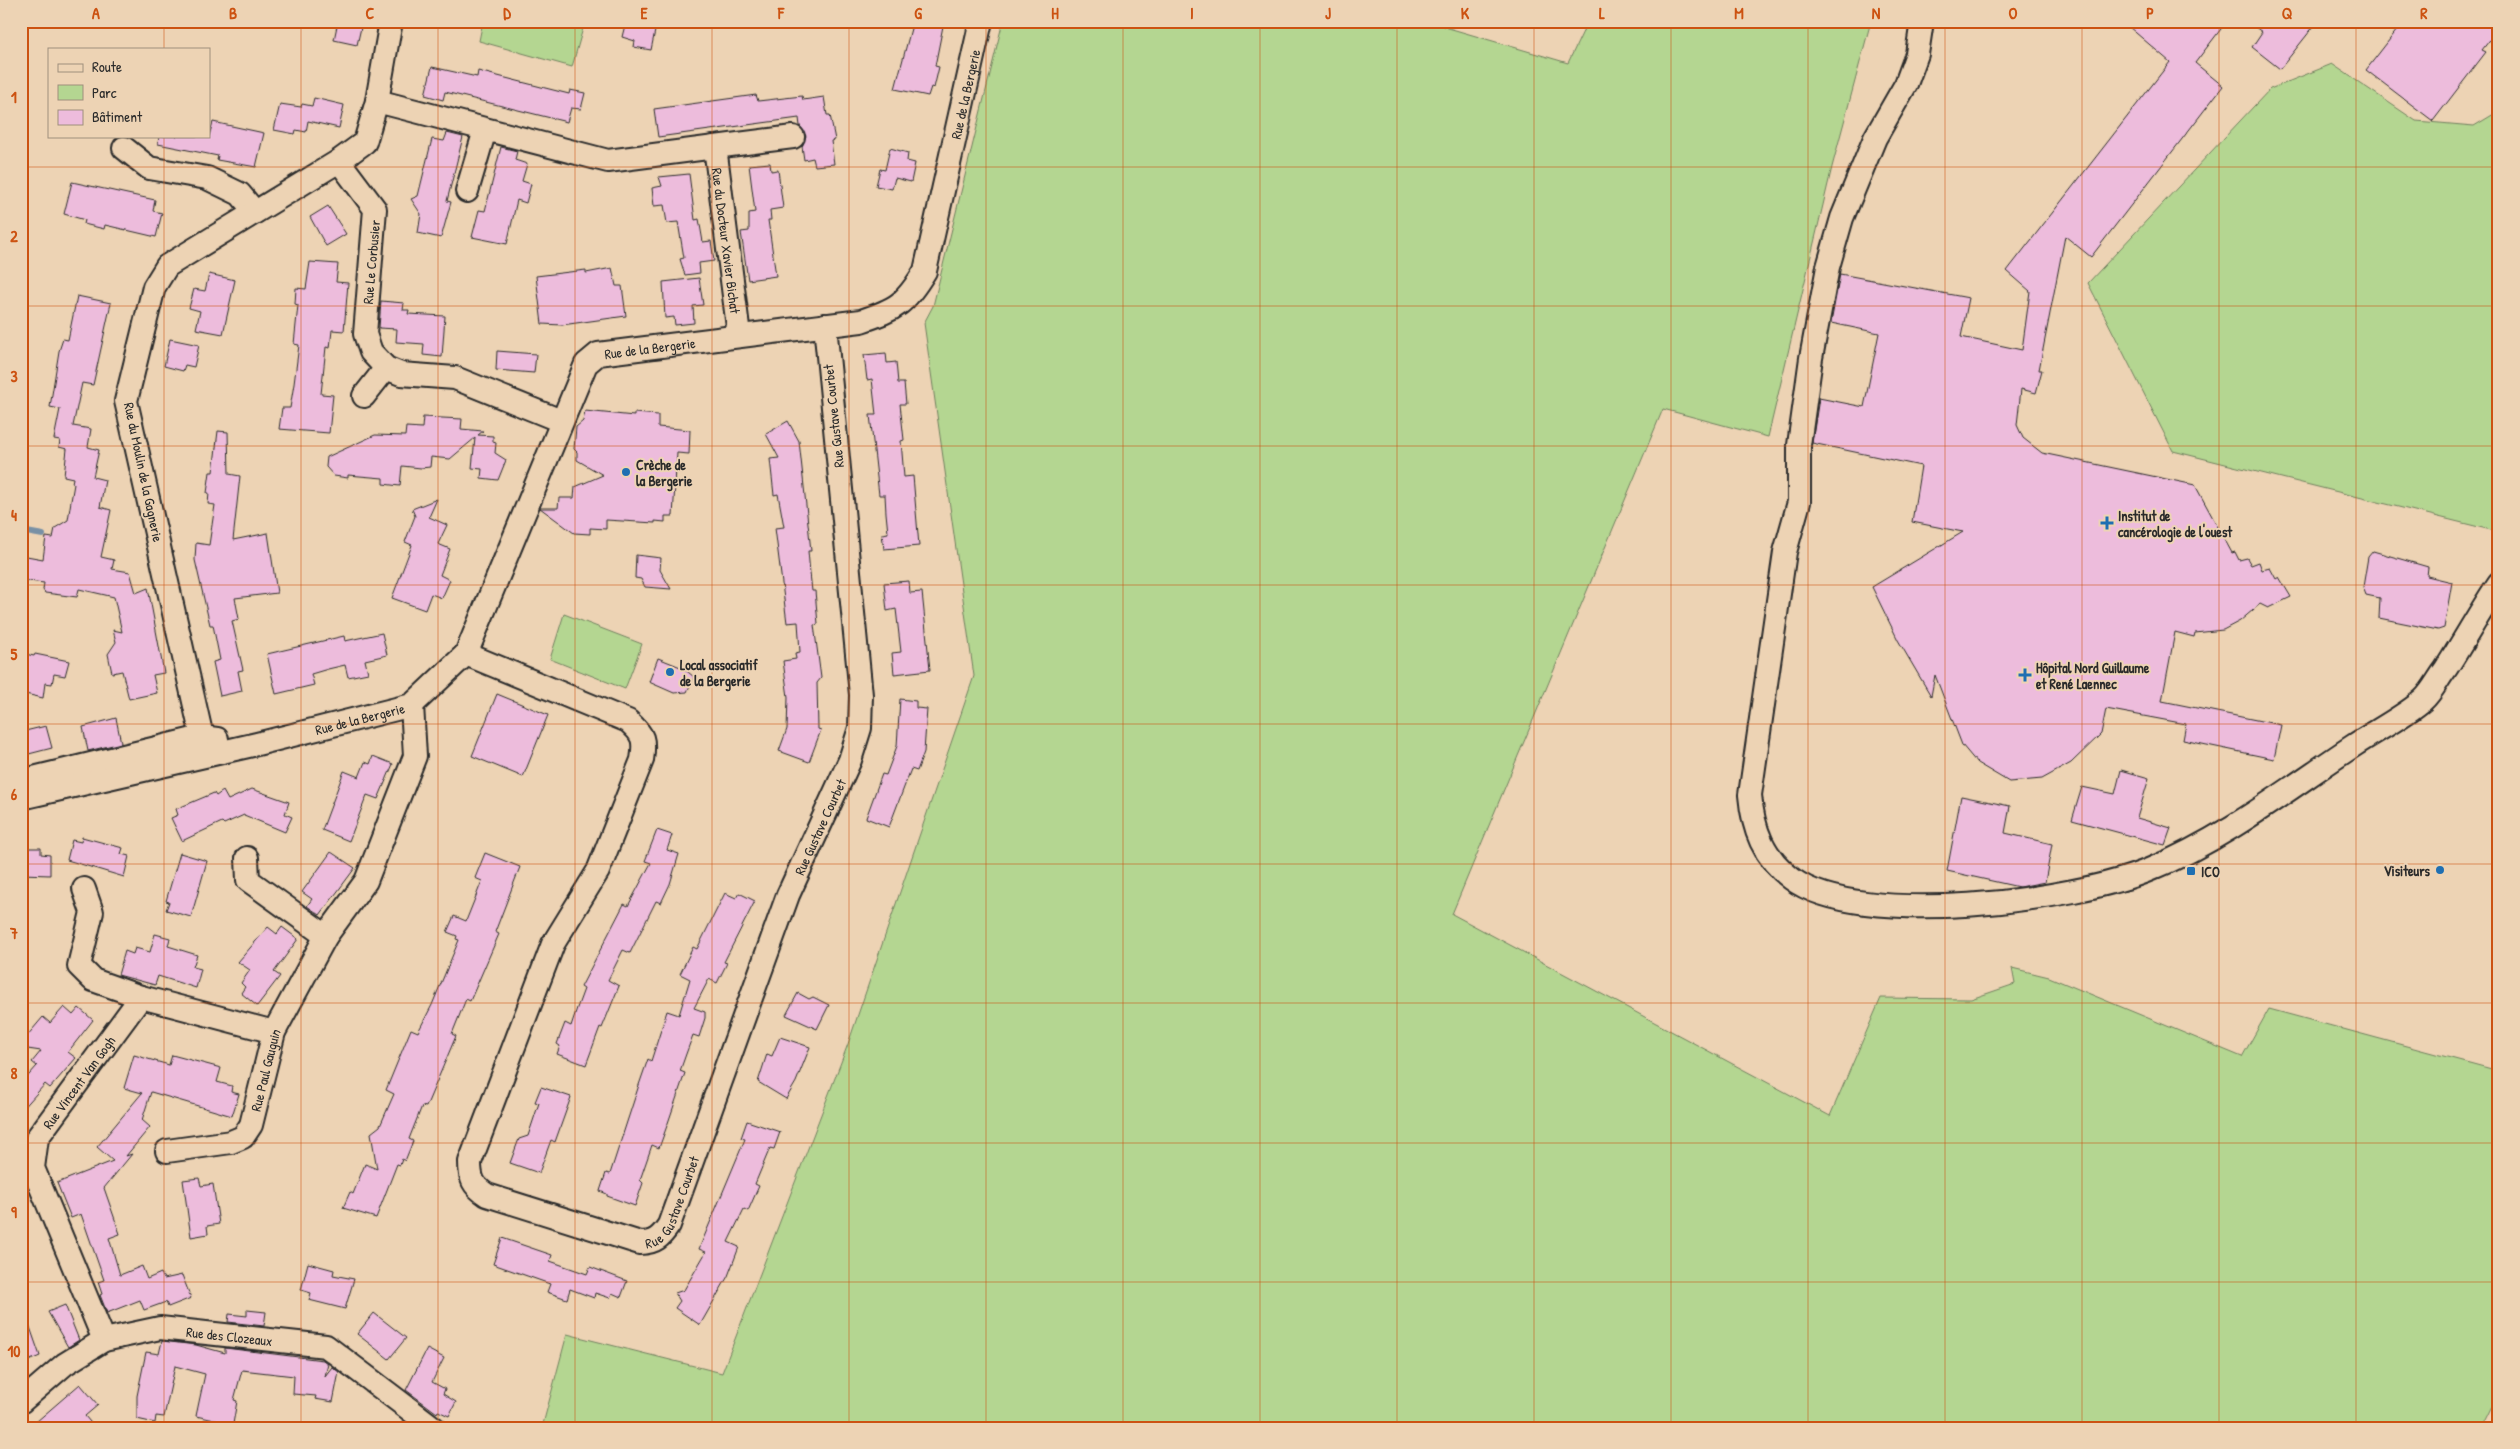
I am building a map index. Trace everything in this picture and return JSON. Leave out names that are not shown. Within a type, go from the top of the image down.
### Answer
[{"type":"street","name":"Rue du Moulin de la Gagnerie","points":[[202,737],[126,402],[154,287],[168,266],[339,161],[365,142],[377,102],[391,21]]},
{"type":"street","name":"Rue de la Bergerie","points":[[21,798],[258,744],[412,705],[466,654],[586,364],[598,354],[861,321],[891,311],[910,295],[924,271],[981,21]]},
{"type":"street","points":[[1922,21],[1917,54],[1906,84],[1875,138],[1842,218],[1828,267],[1811,358],[1799,445],[1799,502],[1785,552],[1750,795],[1756,832],[1781,868],[1793,880],[1813,890],[1841,898],[1892,905],[1984,905],[2041,898],[2091,888],[2150,870],[2204,842],[2305,780],[2423,699],[2463,643],[2499,583]]},
{"type":"street","points":[[377,102],[608,161],[793,137]]},
{"type":"street","points":[[467,191],[485,130]]},
{"type":"street","name":"Rue du Docteur Xavier Bichat","points":[[715,147],[739,335]]},
{"type":"street","points":[[124,148],[149,168],[207,178],[240,194],[255,212]]},
{"type":"street","name":"Rue Le Corbusier","points":[[339,161],[375,209],[365,334],[371,352],[386,368]]},
{"type":"street","name":"Rue Gustave Courbet","points":[[466,654],[628,721],[641,733],[644,747],[642,760],[598,871],[553,944],[470,1162],[470,1178],[476,1188],[487,1195],[640,1243],[650,1243],[661,1237],[668,1225],[788,895],[850,760],[860,728],[860,695],[825,325]]},
{"type":"street","points":[[364,396],[386,368],[401,374],[455,378],[561,421]]},
{"type":"street","name":"Rue Paul Gauguin","points":[[167,1151],[231,1142],[243,1138],[251,1125],[274,1032],[326,936],[366,881],[415,756],[412,705]]},
{"type":"street","name":"Rue de la Bergerie","points":[[21,781],[202,737],[258,744]]},
{"type":"street","points":[[247,858],[248,880],[326,936]]},
{"type":"street","points":[[84,889],[92,912],[79,966],[93,980],[141,997],[274,1032]]},
{"type":"street","name":"Rue Vincent Van Gogh","points":[[104,1340],[34,1168],[36,1146],[37,1138],[141,997]]},
{"type":"street","name":"Rue des Clozeaux","points":[[21,1402],[65,1364],[104,1340],[160,1328],[326,1346],[434,1428]]},
{"type":"green space","points":[[483,21],[585,21],[572,67],[479,41]]},
{"type":"green space","points":[[1003,21],[1439,21],[1445,27],[1568,63],[1588,21],[1871,21],[1832,167],[1768,437],[1663,409],[1452,914],[1830,1116],[1881,998],[1971,999],[2015,984],[2012,968],[2049,977],[2242,1057],[2269,1009],[2499,1071],[2499,1396],[2483,1428],[542,1428],[567,1334],[722,1373],[848,1044],[974,676],[924,323],[933,306]]},
{"type":"green space","points":[[2332,64],[2416,121],[2474,126],[2499,111],[2499,532],[2173,451],[2088,283],[2270,89]]},
{"type":"green space","points":[[564,614],[642,644],[625,689],[550,659]]},
{"type":"building","points":[[338,21],[362,23],[357,45],[334,40]]},
{"type":"building","points":[[626,21],[657,21],[651,50],[634,47],[635,41],[622,37]]},
{"type":"building","points":[[913,21],[944,21],[935,66],[939,67],[934,88],[931,87],[928,96],[895,89]]},
{"type":"building","name":"Institut de cancérologie de l'ouest","points":[[2122,21],[2227,21],[2195,63],[2223,86],[2091,257],[2065,236],[2039,370],[2042,370],[2036,393],[2021,389],[2017,425],[2023,438],[2042,453],[2195,485],[2232,553],[2235,552],[2239,560],[2247,558],[2251,565],[2259,562],[2262,570],[2270,568],[2276,579],[2279,577],[2291,597],[2268,608],[2260,604],[2240,621],[2223,630],[2195,633],[2194,637],[2175,632],[2162,701],[2281,725],[2274,759],[2183,740],[2186,724],[2106,709],[2101,734],[2071,763],[2042,779],[2009,782],[1977,763],[1962,745],[1935,675],[1931,696],[1898,640],[1872,587],[1963,532],[1912,522],[1921,466],[1812,443],[1819,398],[1864,407],[1879,333],[1831,323],[1840,274],[1969,298],[1961,337],[2022,350],[2030,291],[2007,271],[2170,62]]},
{"type":"building","points":[[2247,21],[2318,21],[2280,69],[2252,47],[2262,32]]},
{"type":"building","points":[[2404,21],[2499,21],[2499,28],[2482,50],[2486,52],[2433,121],[2366,70]]},
{"type":"building","points":[[432,67],[477,77],[478,71],[569,94],[570,90],[585,93],[581,109],[571,108],[567,122],[445,92],[443,100],[425,95]]},
{"type":"building","points":[[756,95],[758,101],[802,96],[803,100],[824,97],[827,115],[830,115],[835,140],[831,141],[834,164],[815,166],[813,158],[804,160],[802,146],[806,136],[800,126],[799,118],[658,137],[654,109]]},
{"type":"building","points":[[314,98],[344,105],[339,128],[308,121],[306,132],[296,130],[295,134],[274,130],[280,104],[301,107],[302,104],[312,106]]},
{"type":"building","points":[[213,122],[264,133],[256,167],[217,160],[218,156],[158,144],[159,138],[210,138]]},
{"type":"building","points":[[447,133],[463,137],[447,201],[451,202],[441,238],[418,233],[421,214],[411,199],[418,196],[432,139],[444,141]]},
{"type":"building","points":[[501,147],[517,151],[515,160],[527,164],[522,181],[531,184],[526,203],[517,200],[507,244],[472,237],[479,210],[485,211]]},
{"type":"building","points":[[890,148],[908,153],[907,161],[915,163],[911,182],[895,178],[892,189],[876,186],[880,169],[885,170]]},
{"type":"building","points":[[770,163],[771,171],[778,170],[783,208],[770,210],[771,220],[768,220],[776,276],[748,280],[741,232],[749,231],[749,213],[755,212],[749,165]]},
{"type":"building","points":[[689,174],[695,220],[699,219],[703,242],[711,241],[714,261],[699,263],[700,273],[685,275],[680,259],[684,258],[678,222],[667,223],[664,205],[654,206],[652,188],[662,186],[659,177]]},
{"type":"building","points":[[72,182],[155,200],[153,211],[162,213],[156,237],[105,225],[104,229],[84,224],[85,220],[64,214]]},
{"type":"building","points":[[328,206],[346,234],[326,246],[310,217]]},
{"type":"building","points":[[310,262],[338,264],[336,282],[348,283],[344,331],[332,330],[330,348],[326,347],[321,394],[333,395],[329,433],[279,429],[282,408],[290,408],[299,345],[294,344],[298,305],[295,304],[296,288],[306,289]]},
{"type":"building","points":[[612,268],[616,286],[622,286],[626,316],[562,325],[542,324],[536,276],[586,270],[586,273]]},
{"type":"building","points":[[209,274],[235,280],[223,334],[196,329],[200,311],[189,308],[194,289],[205,291]]},
{"type":"building","points":[[699,278],[703,305],[693,306],[694,323],[675,325],[674,317],[665,318],[663,282]]},
{"type":"building","points":[[77,296],[111,303],[93,385],[82,383],[73,426],[91,429],[88,447],[99,450],[93,477],[105,480],[100,507],[111,510],[101,557],[114,560],[112,569],[130,572],[136,593],[148,588],[164,673],[153,675],[157,693],[129,699],[122,671],[112,673],[108,654],[116,642],[113,630],[122,632],[114,597],[79,589],[77,597],[45,593],[43,590],[44,583],[21,580],[21,555],[43,559],[46,537],[53,538],[55,528],[68,520],[74,484],[72,483],[73,478],[64,476],[67,449],[59,447],[60,440],[54,439],[60,409],[50,407],[59,351],[63,339],[68,340]]},
{"type":"building","points":[[381,301],[404,303],[403,310],[409,310],[408,314],[445,316],[442,357],[423,355],[424,344],[396,342],[397,329],[379,328]]},
{"type":"building","points":[[170,339],[199,345],[194,367],[185,365],[183,371],[164,366]]},
{"type":"building","points":[[497,351],[536,354],[534,373],[496,370]]},
{"type":"building","points":[[886,353],[887,363],[896,362],[898,383],[904,383],[906,404],[900,404],[904,440],[901,441],[904,477],[913,476],[919,546],[884,549],[882,534],[888,533],[885,495],[879,495],[870,415],[876,415],[872,379],[867,380],[864,355]]},
{"type":"building","name":"Crèche de la Bergerie","points":[[585,411],[634,416],[634,413],[658,415],[658,427],[690,430],[689,454],[677,453],[673,516],[665,516],[665,522],[655,521],[655,523],[606,520],[606,529],[590,528],[590,534],[574,533],[540,508],[558,508],[559,498],[574,498],[575,487],[603,475],[577,460],[577,452],[574,449],[576,427],[583,421]]},
{"type":"building","points":[[423,417],[462,419],[461,429],[483,431],[478,435],[493,436],[493,442],[496,443],[495,453],[506,460],[498,480],[481,478],[482,469],[472,468],[475,438],[450,459],[431,457],[430,467],[402,466],[400,486],[383,484],[383,478],[348,475],[348,478],[334,476],[326,467],[327,457],[375,435],[405,436],[406,427],[422,428]]},
{"type":"building","points":[[788,421],[799,441],[811,551],[808,551],[810,573],[812,591],[815,591],[818,624],[814,625],[821,678],[817,683],[818,729],[821,730],[809,762],[779,751],[787,729],[788,697],[783,661],[796,659],[795,653],[800,652],[798,622],[787,623],[775,528],[784,527],[778,494],[774,495],[770,459],[779,458],[766,434]]},
{"type":"building","points":[[218,431],[228,432],[229,474],[240,476],[233,540],[268,533],[277,593],[235,598],[239,619],[232,621],[243,670],[238,671],[242,691],[220,696],[213,662],[220,660],[213,625],[210,625],[195,560],[196,543],[209,545],[215,505],[208,504],[209,493],[207,493],[210,472],[213,472]]},
{"type":"building","points":[[437,499],[429,517],[447,525],[438,544],[450,549],[440,575],[450,580],[442,598],[431,594],[425,610],[392,598],[412,545],[405,542],[415,516],[412,509]]},
{"type":"building","points":[[2373,551],[2428,567],[2427,576],[2452,582],[2444,628],[2438,630],[2379,618],[2380,598],[2366,595],[2363,587],[2368,557]]},
{"type":"building","points":[[636,555],[661,558],[660,570],[671,589],[645,587],[641,579],[635,578]]},
{"type":"building","points":[[909,581],[910,593],[922,592],[930,670],[894,674],[892,653],[901,652],[896,609],[887,611],[884,583]]},
{"type":"building","points":[[382,633],[387,655],[365,660],[368,673],[348,677],[345,665],[311,674],[314,685],[276,694],[267,654],[344,636],[345,641]]},
{"type":"building","points":[[21,653],[69,661],[65,676],[54,674],[52,684],[45,683],[43,698],[21,693]]},
{"type":"building","name":"Local associatif de la Bergerie","points":[[658,658],[683,668],[694,677],[687,692],[674,693],[649,682]]},
{"type":"building","points":[[497,694],[548,715],[523,777],[472,756]]},
{"type":"building","points":[[900,699],[916,701],[916,708],[927,709],[924,752],[917,771],[911,769],[889,827],[866,818],[882,774],[886,775],[897,746]]},
{"type":"building","points":[[116,718],[121,743],[88,751],[83,727]]},
{"type":"building","points":[[46,726],[52,748],[21,756],[21,732]]},
{"type":"building","points":[[373,756],[393,764],[378,799],[367,795],[349,841],[322,830],[344,771],[359,777],[365,762],[370,764]]},
{"type":"building","points":[[2121,770],[2149,778],[2137,818],[2171,828],[2165,845],[2072,820],[2082,787],[2115,794]]},
{"type":"building","points":[[252,789],[289,802],[285,814],[292,817],[285,832],[244,815],[224,824],[222,822],[182,841],[171,818],[178,815],[176,809],[214,793],[216,796],[223,791],[228,800]]},
{"type":"building","points":[[1961,796],[2010,806],[2005,833],[2052,844],[2045,882],[2019,887],[1947,871]]},
{"type":"building","points":[[657,830],[672,835],[667,850],[679,854],[670,884],[661,903],[656,901],[630,953],[623,950],[608,980],[619,986],[602,1028],[600,1027],[586,1065],[557,1054],[560,1046],[557,1044],[565,1023],[571,1026],[584,989],[581,987],[624,904],[628,906],[651,863],[645,861]]},
{"type":"building","points":[[82,837],[123,848],[121,854],[129,856],[124,877],[67,860],[72,840],[81,842]]},
{"type":"building","points":[[21,848],[41,848],[41,854],[50,855],[50,875],[21,874]]},
{"type":"building","points":[[331,852],[355,868],[320,915],[307,906],[312,899],[302,892]]},
{"type":"building","points":[[180,853],[207,861],[191,917],[166,910],[169,902],[166,901]]},
{"type":"building","points":[[485,853],[520,867],[495,932],[499,934],[470,1001],[466,999],[452,1034],[456,1036],[426,1107],[422,1106],[409,1139],[413,1141],[405,1161],[402,1159],[400,1165],[397,1164],[376,1218],[343,1208],[350,1192],[353,1194],[365,1164],[377,1169],[371,1133],[380,1126],[394,1094],[386,1090],[411,1029],[418,1032],[432,1005],[459,940],[456,939],[457,936],[447,932],[454,916],[466,921],[482,881],[475,878]]},
{"type":"building","points":[[725,893],[736,898],[739,893],[755,901],[724,962],[727,963],[717,983],[709,979],[694,1008],[705,1012],[705,1018],[699,1037],[693,1035],[686,1054],[680,1071],[685,1073],[659,1148],[652,1145],[640,1180],[643,1183],[635,1206],[607,1196],[607,1194],[600,1191],[606,1173],[610,1174],[648,1059],[651,1061],[667,1011],[679,1015],[690,979],[680,974],[693,947],[697,949]]},
{"type":"building","points":[[268,927],[277,934],[282,927],[298,939],[274,972],[280,976],[257,1006],[241,993],[245,987],[241,983],[250,970],[238,962]]},
{"type":"building","points":[[155,934],[170,938],[168,946],[197,955],[193,967],[201,969],[196,988],[158,976],[155,985],[118,975],[125,951],[133,954],[135,948],[150,952]]},
{"type":"building","points":[[798,993],[809,999],[813,997],[829,1005],[817,1029],[786,1015]]},
{"type":"building","points":[[64,1007],[73,1015],[79,1008],[93,1020],[68,1052],[76,1058],[50,1088],[45,1084],[21,1111],[21,1084],[37,1066],[32,1062],[41,1051],[21,1048],[21,1043],[43,1017],[50,1023]]},
{"type":"building","points":[[780,1037],[810,1047],[796,1082],[786,1099],[758,1082],[767,1054],[772,1056]]},
{"type":"building","points":[[134,1055],[169,1065],[172,1055],[221,1068],[217,1082],[232,1086],[231,1092],[239,1094],[232,1116],[151,1092],[142,1120],[150,1127],[126,1156],[132,1154],[104,1188],[120,1234],[109,1238],[120,1275],[142,1266],[147,1279],[161,1273],[164,1279],[182,1275],[191,1298],[168,1307],[166,1302],[144,1310],[140,1300],[107,1313],[100,1295],[102,1294],[98,1282],[104,1280],[81,1214],[71,1218],[57,1183],[113,1161],[97,1147],[142,1093],[124,1088]]},
{"type":"building","points":[[541,1087],[571,1097],[555,1142],[551,1140],[539,1173],[510,1163],[519,1139],[528,1136],[539,1103],[535,1102]]},
{"type":"building","points":[[747,1121],[780,1132],[774,1149],[770,1148],[755,1184],[759,1186],[748,1211],[744,1209],[728,1242],[739,1247],[728,1276],[700,1325],[675,1308],[680,1301],[675,1293],[684,1290],[706,1252],[699,1249],[745,1139],[741,1138]]},
{"type":"building","points":[[199,1178],[201,1186],[213,1184],[219,1224],[207,1226],[208,1234],[191,1237],[183,1180]]},
{"type":"building","points":[[502,1238],[552,1255],[550,1261],[587,1274],[590,1267],[627,1281],[621,1297],[612,1293],[610,1298],[595,1293],[594,1298],[570,1289],[567,1299],[547,1292],[550,1284],[493,1264]]},
{"type":"building","points":[[308,1263],[334,1270],[333,1275],[354,1279],[345,1309],[309,1300],[311,1293],[301,1290]]},
{"type":"building","points":[[65,1305],[79,1340],[68,1347],[48,1312]]},
{"type":"building","points":[[21,1310],[24,1310],[40,1356],[21,1364]]},
{"type":"building","points":[[247,1310],[266,1312],[264,1326],[228,1322],[229,1314],[247,1316]]},
{"type":"building","points":[[374,1313],[406,1338],[389,1359],[357,1334]]},
{"type":"building","points":[[162,1341],[196,1345],[225,1353],[225,1348],[323,1360],[328,1364],[325,1376],[332,1367],[339,1372],[333,1402],[315,1399],[316,1396],[293,1394],[294,1376],[242,1370],[234,1400],[237,1401],[233,1424],[196,1416],[205,1374],[175,1366],[164,1417],[156,1416],[155,1423],[137,1419],[137,1396],[146,1352],[159,1354]]},
{"type":"building","points":[[427,1349],[444,1358],[432,1382],[445,1389],[443,1394],[456,1402],[449,1416],[438,1411],[437,1413],[406,1390]]},
{"type":"building","points":[[80,1384],[98,1405],[85,1416],[95,1428],[29,1428]]},
{"type":"waterway","points":[[21,531],[43,535]]},
{"type":"place","name":"Crèche de la Bergerie","points":[[626,472]]},
{"type":"place","name":"Institut de cancérologie de l'ouest","points":[[2107,523]]},
{"type":"place","name":"Local associatif de la Bergerie","points":[[670,672]]},
{"type":"place","name":"Hôpital Nord Guillaume et René Laennec","points":[[2025,675]]},
{"type":"place","name":"Visiteurs","points":[[2440,870]]},
{"type":"place","name":"ICO","points":[[2191,871]]}]
